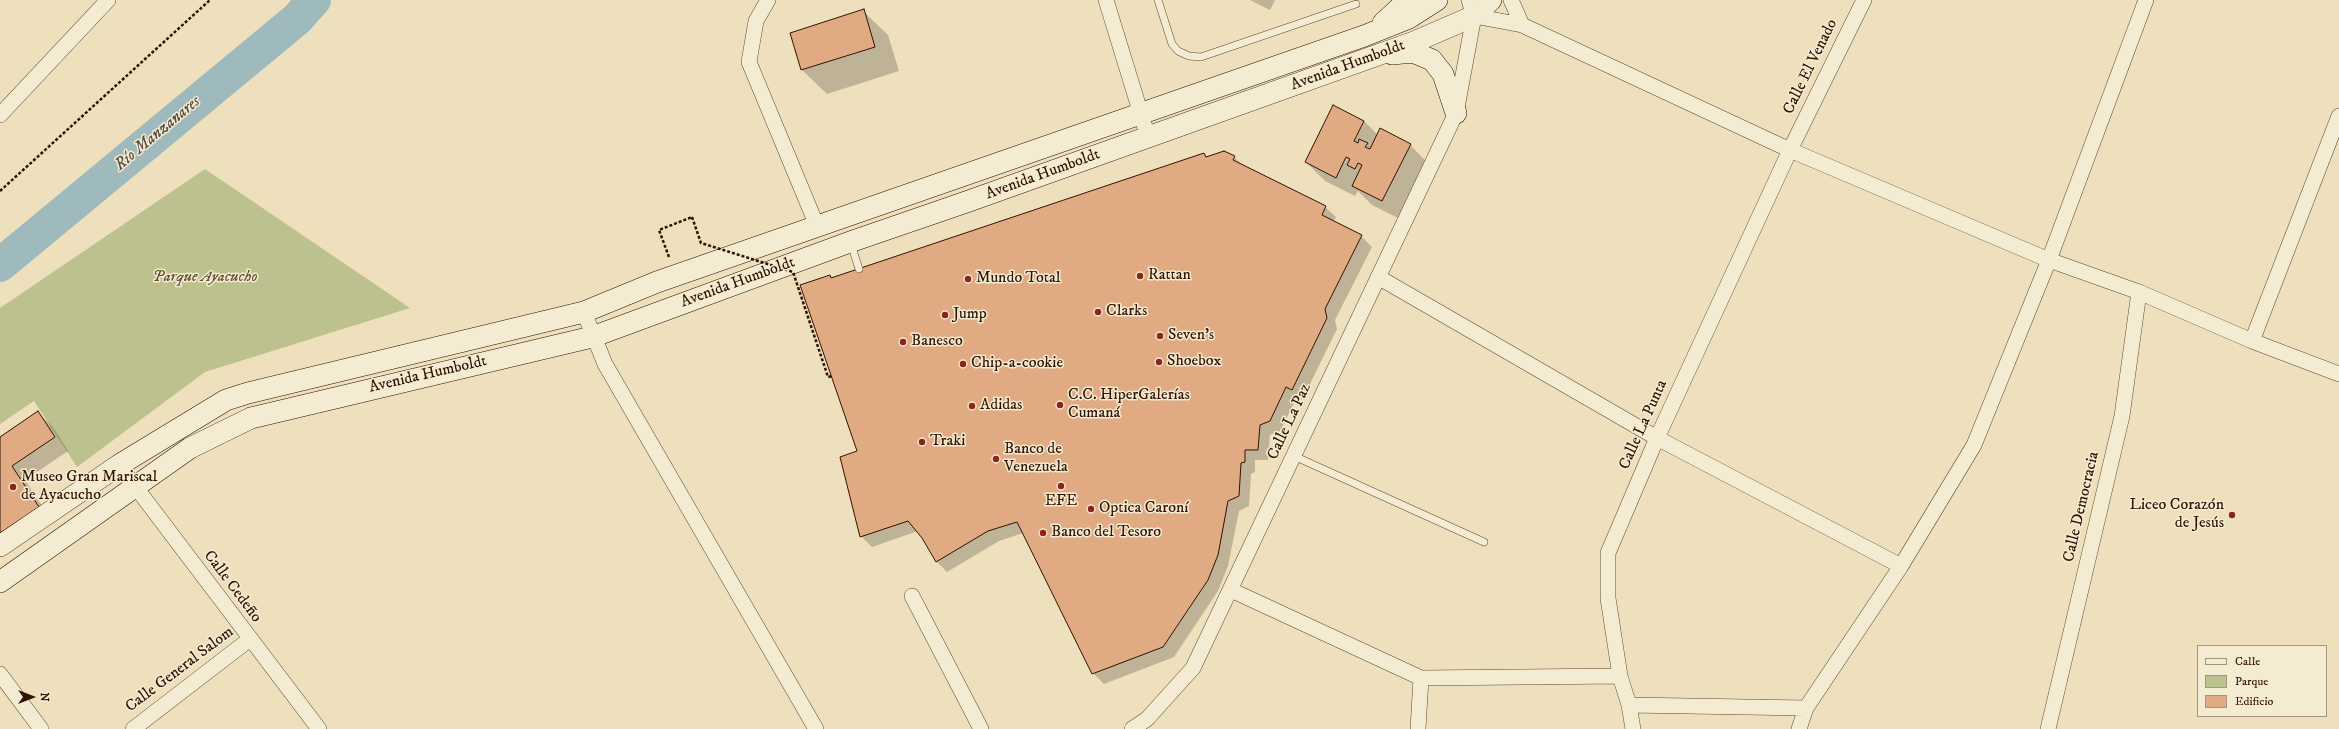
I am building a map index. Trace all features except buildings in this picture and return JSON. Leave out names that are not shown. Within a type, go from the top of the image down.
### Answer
[{"type":"main road","points":[[1373,32],[1408,0]]},
{"type":"main road","name":"Avenida Humboldt","points":[[0,546],[119,465],[226,400],[248,393],[584,312],[675,276],[1373,32],[1409,18],[1437,0]]},
{"type":"main road","name":"Avenida Humboldt","points":[[0,582],[190,448],[252,418],[592,337],[850,242],[1377,55],[1491,0]]},
{"type":"main road","points":[[1377,55],[1412,52],[1432,60],[1443,74],[1456,113]]},
{"type":"main road","points":[[374,363],[382,386]]},
{"type":"street","points":[[0,114],[108,0]]},
{"type":"street","points":[[768,0],[756,21],[749,62],[818,226]]},
{"type":"street","points":[[1106,0],[1148,137]]},
{"type":"street","points":[[1512,0],[1522,25]]},
{"type":"street","name":"Calle El Venado","points":[[1790,150],[1864,0]]},
{"type":"street","points":[[1799,729],[1806,708],[1901,566],[1974,446],[2049,260],[2142,1]]},
{"type":"street","points":[[1472,8],[1522,25],[1790,150],[2049,260],[2139,292],[2252,341],[2339,374]]},
{"type":"street","name":"Calle La Paz","points":[[1132,729],[1147,720],[1193,668],[1456,113],[1472,8]]},
{"type":"street","points":[[2252,341],[2338,119]]},
{"type":"street","name":"Calle La Punta","points":[[1633,729],[1629,705],[1620,676],[1608,598],[1608,553],[1657,438],[1790,150]]},
{"type":"street","points":[[1378,277],[1657,438],[1901,566]]},
{"type":"street","name":"Calle Democracia","points":[[2048,729],[2122,416],[2139,292]]},
{"type":"street","points":[[584,312],[592,337],[605,364],[816,729]]},
{"type":"street","name":"Calle Cedeño","points":[[119,465],[134,488],[319,729]]},
{"type":"street","points":[[1231,590],[1421,678],[1620,676]]},
{"type":"street","points":[[912,596],[981,729]]},
{"type":"street","name":"Calle General Salom","points":[[133,729],[250,639]]},
{"type":"street","points":[[0,674],[41,729]]},
{"type":"street","points":[[1418,729],[1421,678]]},
{"type":"street","points":[[1629,705],[1806,708]]},
{"type":"lane","points":[[1158,0],[1172,44],[1178,51],[1189,56],[1201,57],[1356,4]]},
{"type":"lane","points":[[850,242],[859,269]]},
{"type":"lane","points":[[1294,456],[1484,542]]},
{"type":"path","points":[[0,191],[210,0]]},
{"type":"path","points":[[675,276],[660,230],[692,217],[701,243],[792,272],[828,377],[832,376]]},
{"type":"green space","name":"Parque Ayacucho","points":[[205,169],[410,308],[205,372],[77,467],[34,401],[0,424],[0,308]]},
{"type":"waterway","name":"Río Manzanares","points":[[0,265],[297,19],[314,0]]},
{"type":"place","name":"Rattan","points":[[1140,276]]},
{"type":"place","name":"Mundo Total","points":[[968,279]]},
{"type":"place","name":"Clarks","points":[[1098,312]]},
{"type":"place","name":"Jump","points":[[945,315]]},
{"type":"place","name":"Seven's","points":[[1160,336]]},
{"type":"place","name":"Banesco","points":[[903,342]]},
{"type":"place","name":"Shoebox","points":[[1159,362]]},
{"type":"place","name":"Chip-a-cookie","points":[[963,364]]},
{"type":"place","name":"C.C. HiperGalerías Cumaná","points":[[1060,405]]},
{"type":"place","name":"Adidas","points":[[972,406]]},
{"type":"place","name":"Traki","points":[[922,442]]},
{"type":"place","name":"Banco de Venezuela","points":[[996,459]]},
{"type":"place","name":"EFE","points":[[1061,486]]},
{"type":"place","name":"Museo Gran Mariscal de Ayacucho","points":[[13,487]]},
{"type":"place","name":"Optica Caroní","points":[[1091,509]]},
{"type":"place","name":"Liceo Corazón de Jesús","points":[[2232,515]]},
{"type":"place","name":"Banco del Tesoro","points":[[1043,533]]}]
